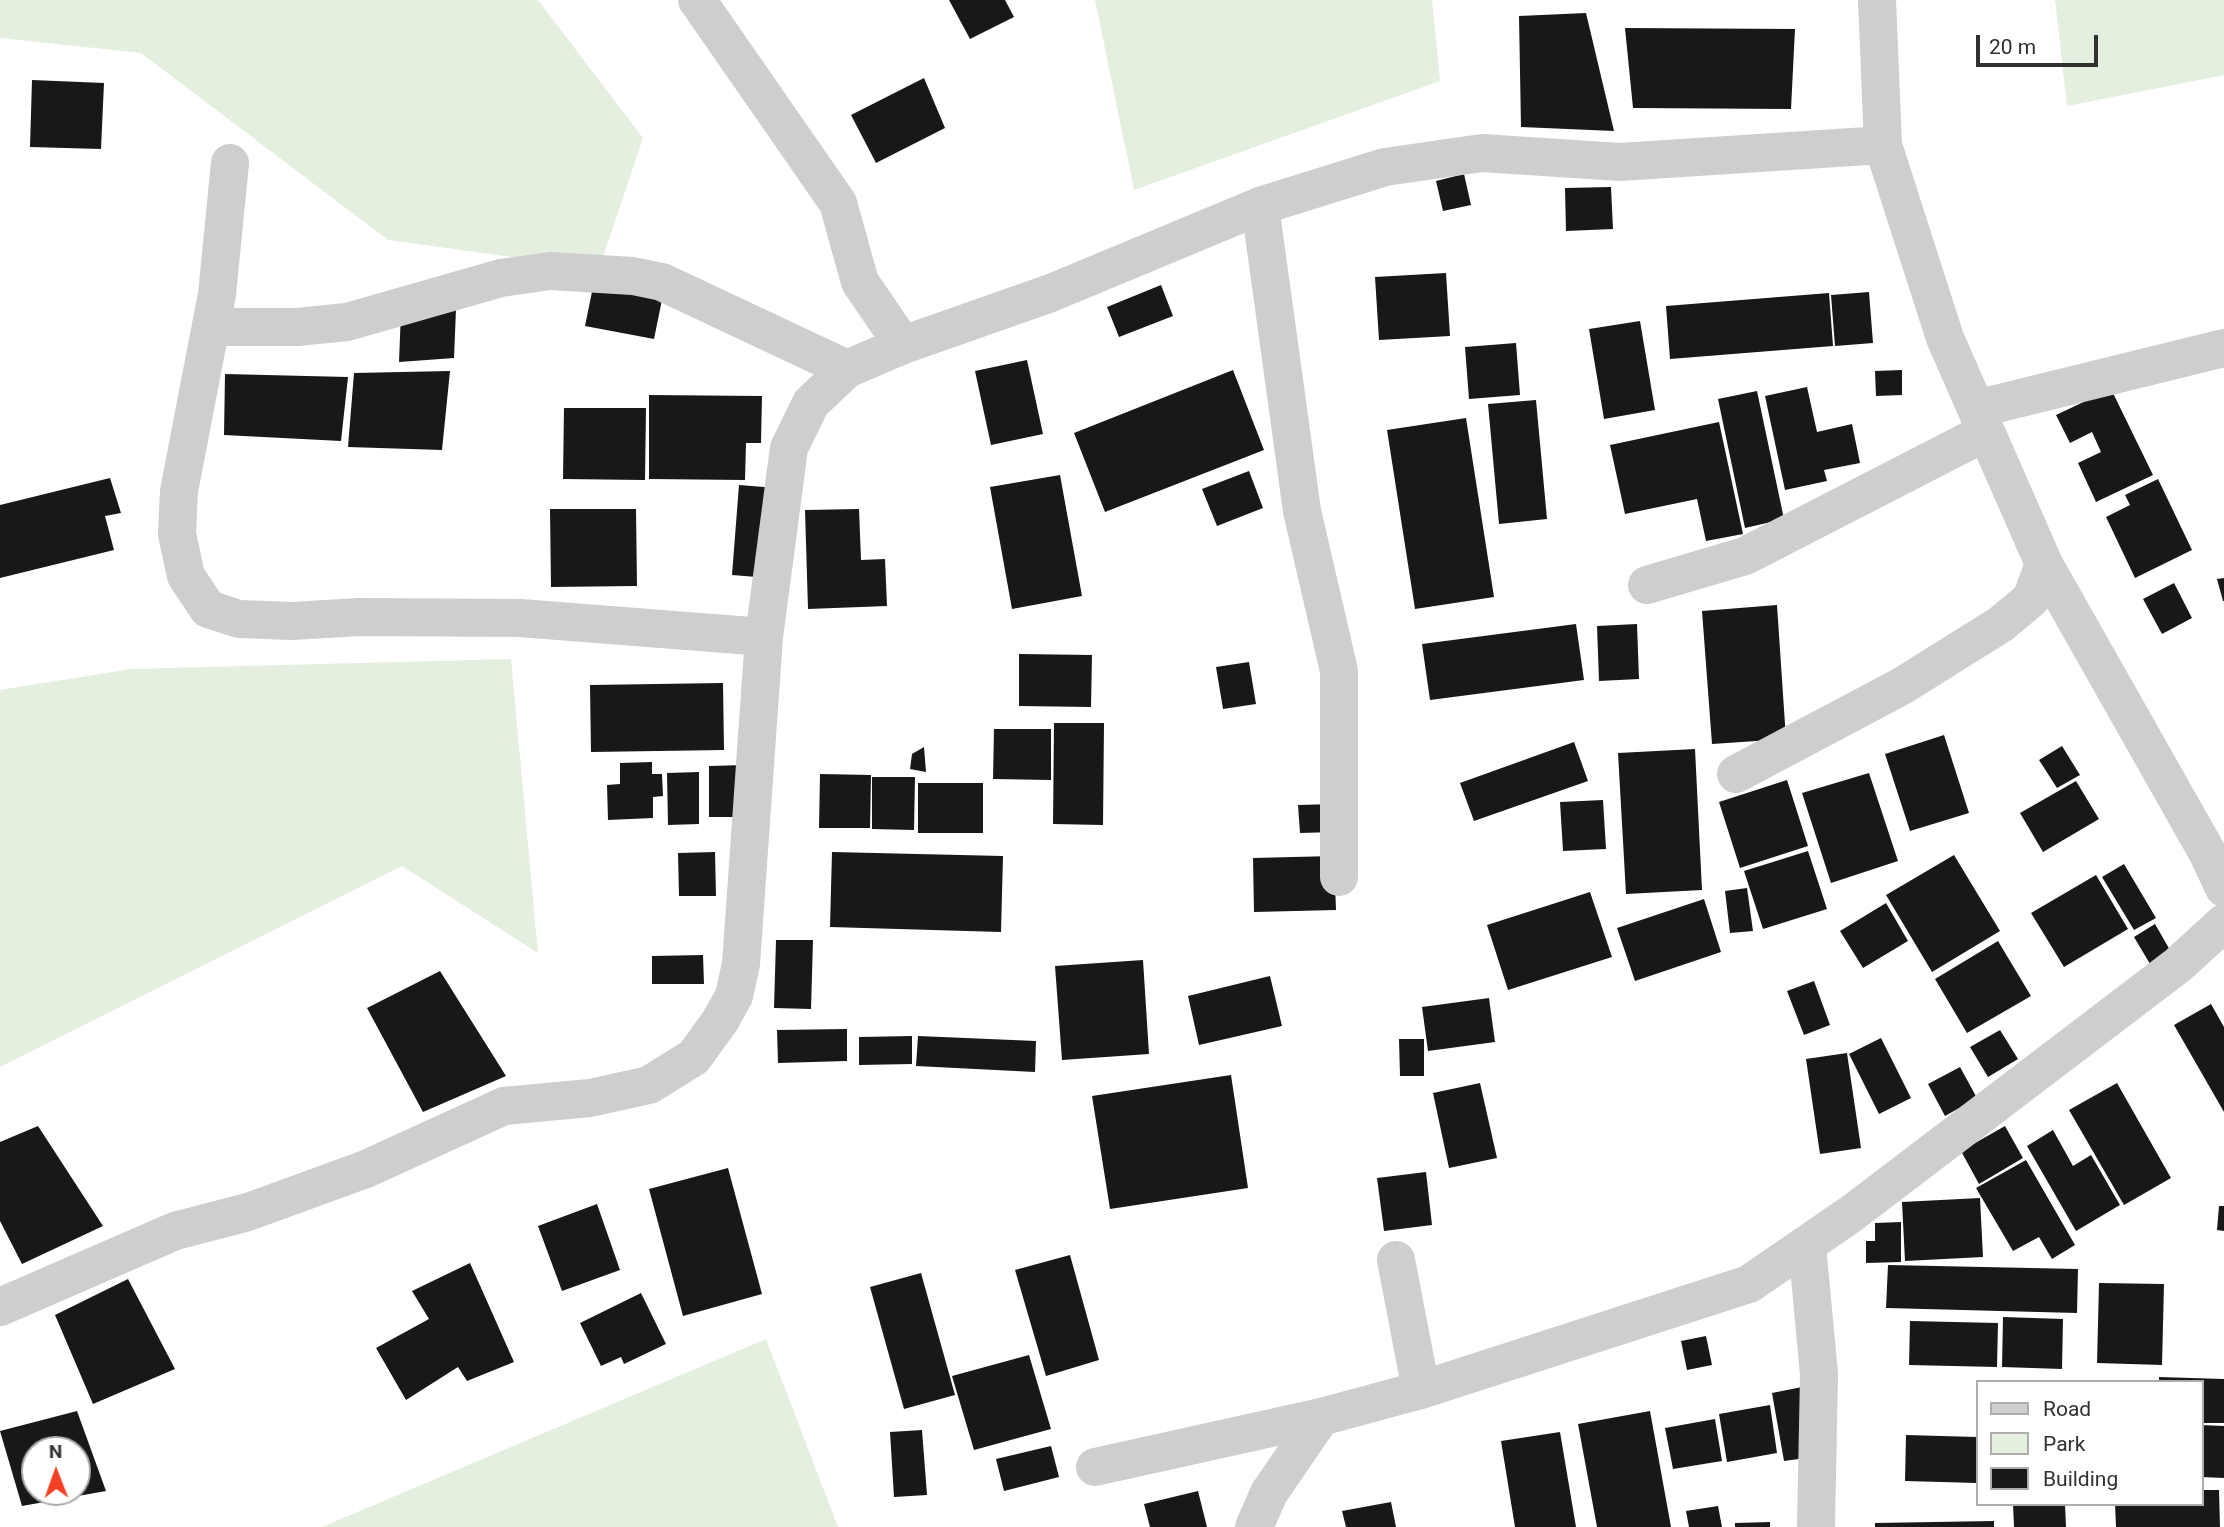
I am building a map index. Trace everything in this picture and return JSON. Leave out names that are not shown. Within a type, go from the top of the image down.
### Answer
[{"type":"street","points":[[697,0],[838,203],[860,282],[902,345]]},
{"type":"street","points":[[1877,0],[1883,145],[1945,338],[2044,564],[2216,849],[2224,888]]},
{"type":"street","points":[[0,1307],[175,1231],[248,1212],[340,1180],[504,1106],[590,1098],[649,1085],[694,1057],[734,996],[741,964],[764,637],[789,448],[811,403],[847,369],[902,345],[1051,293],[1260,206],[1385,167],[1482,152],[1620,162],[1883,145]]},
{"type":"street","points":[[230,163],[211,327],[179,491],[177,534],[186,576],[208,609],[239,619],[292,621],[360,617],[520,618],[764,637]]},
{"type":"street","points":[[1260,206],[1302,511],[1339,671],[1339,877]]},
{"type":"street","points":[[211,327],[297,327],[347,322],[501,278],[550,271],[592,273],[662,282],[847,369]]},
{"type":"street","points":[[1647,585],[1745,556],[1981,420],[2224,348]]},
{"type":"street","points":[[1736,774],[1902,686],[2001,624],[2031,599],[2044,564]]},
{"type":"street","points":[[1095,1466],[1321,1417],[1421,1390],[1749,1283],[1807,1245],[2178,965],[2224,923]]},
{"type":"street","points":[[1807,1245],[1819,1374],[1816,1527]]},
{"type":"street","points":[[1396,1260],[1421,1390]]},
{"type":"street","points":[[1254,1527],[1269,1493],[1321,1417]]},
{"type":"green space","points":[[0,0],[538,0],[643,138],[599,269],[388,240],[141,53],[0,38]]},
{"type":"green space","points":[[1095,0],[1432,0],[1440,81],[1134,190]]},
{"type":"green space","points":[[2055,0],[2224,0],[2224,75],[2067,106]]},
{"type":"green space","points":[[511,659],[538,953],[402,866],[0,1067],[0,690],[131,669]]},
{"type":"green space","points":[[766,1339],[838,1527],[322,1527]]},
{"type":"building","points":[[949,0],[1005,0],[1014,17],[970,39]]},
{"type":"building","points":[[1586,13],[1614,131],[1521,127],[1519,16]]},
{"type":"building","points":[[1625,28],[1795,29],[1791,109],[1633,108]]},
{"type":"building","points":[[924,78],[945,128],[876,163],[851,115]]},
{"type":"building","points":[[32,80],[104,83],[101,149],[30,147]]},
{"type":"building","points":[[1464,174],[1471,205],[1443,211],[1436,181]]},
{"type":"building","points":[[1611,187],[1613,229],[1566,231],[1565,188]]},
{"type":"building","points":[[1446,273],[1450,336],[1379,340],[1375,277]]},
{"type":"building","points":[[595,277],[664,290],[654,339],[585,326]]},
{"type":"building","points":[[1161,285],[1173,316],[1119,337],[1107,307]]},
{"type":"building","points":[[1869,292],[1873,343],[1835,346],[1831,295]]},
{"type":"building","points":[[1829,293],[1833,346],[1670,359],[1666,306]]},
{"type":"building","points":[[456,309],[454,358],[399,362],[401,311]]},
{"type":"building","points":[[1640,321],[1655,410],[1604,419],[1589,329]]},
{"type":"building","points":[[1516,343],[1520,395],[1469,399],[1465,347]]},
{"type":"building","points":[[1027,360],[1043,434],[991,445],[975,371]]},
{"type":"building","points":[[1233,370],[1264,450],[1105,512],[1074,433]]},
{"type":"building","points":[[1902,370],[1902,395],[1876,396],[1875,371]]},
{"type":"building","points":[[450,371],[442,450],[348,447],[354,373]]},
{"type":"building","points":[[225,374],[348,377],[341,441],[224,435]]},
{"type":"building","points":[[1807,387],[1817,432],[1852,424],[1860,463],[1824,470],[1827,481],[1785,490],[1765,396]]},
{"type":"building","points":[[2111,389],[2153,475],[2096,502],[2078,463],[2101,452],[2092,432],[2070,443],[2056,415]]},
{"type":"building","points":[[1757,391],[1784,519],[1745,528],[1718,399]]},
{"type":"building","points":[[649,395],[762,396],[761,443],[746,443],[745,480],[649,479]]},
{"type":"building","points":[[1536,400],[1547,519],[1499,524],[1488,404]]},
{"type":"building","points":[[564,408],[646,408],[645,480],[563,479]]},
{"type":"building","points":[[1466,418],[1494,597],[1415,609],[1387,430]]},
{"type":"building","points":[[1719,422],[1743,534],[1706,541],[1697,499],[1625,514],[1610,445]]},
{"type":"building","points":[[1249,471],[1263,508],[1217,526],[1202,489]]},
{"type":"building","points":[[1060,475],[1082,596],[1012,609],[990,487]]},
{"type":"building","points":[[110,478],[121,513],[105,516],[114,550],[0,578],[0,505]]},
{"type":"building","points":[[2158,479],[2192,550],[2135,578],[2106,517],[2130,505],[2125,495]]},
{"type":"building","points":[[739,485],[777,488],[769,578],[732,575]]},
{"type":"building","points":[[550,509],[636,509],[637,586],[551,587]]},
{"type":"building","points":[[859,509],[861,560],[885,559],[887,606],[808,609],[805,510]]},
{"type":"building","points":[[2224,578],[2224,601],[2223,601],[2217,579]]},
{"type":"building","points":[[2174,583],[2192,618],[2162,634],[2143,599]]},
{"type":"building","points":[[1777,605],[1786,739],[1712,744],[1702,611]]},
{"type":"building","points":[[1576,624],[1584,680],[1430,700],[1422,644]]},
{"type":"building","points":[[1637,624],[1639,679],[1599,681],[1597,626]]},
{"type":"building","points":[[1019,654],[1092,655],[1091,707],[1019,706]]},
{"type":"building","points":[[1249,662],[1256,704],[1223,709],[1216,667]]},
{"type":"building","points":[[723,683],[724,750],[591,752],[590,685]]},
{"type":"building","points":[[1054,723],[1104,723],[1103,825],[1053,824]]},
{"type":"building","points":[[994,729],[1051,729],[1051,780],[993,779]]},
{"type":"building","points":[[1944,735],[1969,813],[1910,831],[1885,754]]},
{"type":"building","points":[[1574,742],[1588,781],[1474,821],[1460,783]]},
{"type":"building","points":[[2062,746],[2080,775],[2057,788],[2039,760]]},
{"type":"building","points":[[924,747],[926,772],[910,769],[912,754]]},
{"type":"building","points":[[1695,749],[1702,890],[1626,894],[1618,753]]},
{"type":"building","points":[[652,762],[652,774],[662,774],[663,796],[653,797],[653,818],[608,820],[607,785],[620,784],[620,763]]},
{"type":"building","points":[[745,765],[746,817],[709,817],[709,766]]},
{"type":"building","points":[[699,772],[699,824],[668,825],[667,773]]},
{"type":"building","points":[[1869,773],[1898,861],[1831,883],[1802,793]]},
{"type":"building","points":[[820,774],[871,775],[870,828],[819,828]]},
{"type":"building","points":[[872,777],[915,777],[914,830],[872,829]]},
{"type":"building","points":[[1787,780],[1808,846],[1740,868],[1719,802]]},
{"type":"building","points":[[2076,781],[2099,819],[2043,852],[2020,813]]},
{"type":"building","points":[[918,783],[983,783],[983,833],[918,833]]},
{"type":"building","points":[[1603,800],[1606,849],[1563,851],[1560,802]]},
{"type":"building","points":[[1334,804],[1335,832],[1300,833],[1298,805]]},
{"type":"building","points":[[1808,851],[1827,909],[1763,929],[1744,871]]},
{"type":"building","points":[[715,852],[716,896],[679,896],[678,853]]},
{"type":"building","points":[[832,852],[1003,856],[1001,932],[830,927]]},
{"type":"building","points":[[1954,855],[2000,931],[1932,972],[1886,895]]},
{"type":"building","points":[[1334,856],[1336,910],[1254,912],[1253,858]]},
{"type":"building","points":[[2124,864],[2156,918],[2134,930],[2102,877]]},
{"type":"building","points":[[2096,875],[2128,929],[2064,967],[2031,913]]},
{"type":"building","points":[[1747,888],[1753,931],[1730,933],[1725,891]]},
{"type":"building","points":[[1590,892],[1612,957],[1508,990],[1487,925]]},
{"type":"building","points":[[1704,899],[1721,952],[1635,981],[1617,928]]},
{"type":"building","points":[[1886,903],[1908,941],[1863,968],[1840,931]]},
{"type":"building","points":[[2155,924],[2174,957],[2153,969],[2134,937]]},
{"type":"building","points":[[776,940],[813,940],[811,1009],[774,1008]]},
{"type":"building","points":[[1998,941],[2031,996],[1967,1033],[1935,979]]},
{"type":"building","points":[[703,955],[704,984],[652,984],[652,956]]},
{"type":"building","points":[[1143,960],[1149,1054],[1062,1060],[1055,966]]},
{"type":"building","points":[[440,971],[506,1076],[423,1112],[367,1008]]},
{"type":"building","points":[[1270,976],[1282,1026],[1199,1045],[1188,996]]},
{"type":"building","points":[[1814,981],[1830,1025],[1804,1035],[1787,991]]},
{"type":"building","points":[[1489,998],[1495,1042],[1428,1051],[1422,1007]]},
{"type":"building","points":[[2211,1004],[2224,1027],[2224,1112],[2174,1025]]},
{"type":"building","points":[[847,1029],[847,1061],[778,1063],[777,1030]]},
{"type":"building","points":[[2000,1030],[2018,1059],[1988,1077],[1970,1047]]},
{"type":"building","points":[[912,1036],[912,1064],[859,1065],[859,1037]]},
{"type":"building","points":[[918,1036],[1036,1041],[1035,1072],[916,1066]]},
{"type":"building","points":[[1881,1038],[1911,1098],[1879,1114],[1849,1054]]},
{"type":"building","points":[[1399,1039],[1424,1039],[1424,1076],[1400,1076]]},
{"type":"building","points":[[1847,1053],[1861,1148],[1820,1154],[1806,1059]]},
{"type":"building","points":[[1960,1067],[1977,1098],[1945,1116],[1928,1084]]},
{"type":"building","points":[[1231,1075],[1248,1188],[1110,1209],[1092,1096]]},
{"type":"building","points":[[1480,1083],[1497,1158],[1449,1168],[1433,1093]]},
{"type":"building","points":[[2117,1083],[2171,1178],[2124,1205],[2069,1110]]},
{"type":"building","points":[[38,1126],[103,1226],[22,1264],[0,1221],[0,1142]]},
{"type":"building","points":[[2005,1126],[2023,1158],[1979,1184],[1961,1151]]},
{"type":"building","points":[[2053,1130],[2073,1166],[2091,1155],[2120,1205],[2076,1231],[2027,1146]]},
{"type":"building","points":[[2026,1160],[2075,1245],[2052,1259],[2039,1237],[2013,1251],[1976,1188]]},
{"type":"building","points":[[728,1168],[762,1294],[683,1316],[649,1189]]},
{"type":"building","points":[[1426,1172],[1432,1225],[1384,1231],[1377,1178]]},
{"type":"building","points":[[1980,1198],[1983,1257],[1905,1261],[1902,1202]]},
{"type":"building","points":[[597,1204],[620,1270],[562,1291],[538,1226]]},
{"type":"building","points":[[2219,1206],[2224,1206],[2224,1231],[2217,1230]]},
{"type":"building","points":[[1901,1222],[1901,1262],[1866,1263],[1866,1241],[1875,1241],[1875,1223]]},
{"type":"building","points":[[1070,1255],[1099,1360],[1046,1376],[1015,1270]]},
{"type":"building","points":[[470,1263],[514,1362],[467,1381],[458,1367],[406,1400],[376,1348],[429,1319],[412,1291]]},
{"type":"building","points":[[1888,1265],[2078,1269],[2077,1313],[1886,1308]]},
{"type":"building","points":[[921,1273],[955,1395],[904,1409],[870,1287]]},
{"type":"building","points":[[128,1279],[175,1369],[93,1404],[55,1315]]},
{"type":"building","points":[[2099,1283],[2164,1284],[2162,1365],[2097,1363]]},
{"type":"building","points":[[641,1293],[666,1344],[624,1364],[621,1357],[601,1366],[580,1323]]},
{"type":"building","points":[[2003,1317],[2063,1319],[2062,1369],[2002,1367]]},
{"type":"building","points":[[1910,1321],[1998,1323],[1997,1367],[1909,1365]]},
{"type":"building","points":[[1706,1336],[1712,1365],[1687,1370],[1681,1341]]},
{"type":"building","points":[[1029,1355],[1051,1429],[974,1450],[952,1376]]},
{"type":"building","points":[[2159,1377],[2224,1379],[2224,1423],[2203,1423],[2203,1380],[2159,1380]]},
{"type":"building","points":[[1802,1387],[1813,1457],[1784,1461],[1772,1393]]},
{"type":"building","points":[[1770,1405],[1777,1453],[1727,1462],[1719,1414]]},
{"type":"building","points":[[77,1411],[86,1436],[21,1436],[21,1503],[0,1431]]},
{"type":"building","points":[[1650,1411],[1671,1527],[1597,1527],[1578,1424]]},
{"type":"building","points":[[1715,1419],[1722,1461],[1673,1469],[1665,1428]]},
{"type":"building","points":[[2203,1425],[2224,1426],[2224,1478],[2203,1477]]},
{"type":"building","points":[[922,1430],[927,1495],[894,1497],[890,1432]]},
{"type":"building","points":[[1560,1432],[1576,1527],[1515,1527],[1501,1441]]},
{"type":"building","points":[[1906,1435],[1976,1437],[1976,1483],[1905,1481]]},
{"type":"building","points":[[1051,1446],[1059,1477],[1004,1491],[996,1459]]},
{"type":"building","points":[[91,1450],[106,1491],[91,1494]]},
{"type":"building","points":[[2203,1490],[2219,1490],[2220,1527],[2116,1527],[2115,1506],[2203,1506]]},
{"type":"building","points":[[1198,1491],[1207,1527],[1150,1527],[1144,1504]]},
{"type":"building","points":[[1391,1502],[1396,1527],[1346,1527],[1342,1511]]},
{"type":"building","points":[[1718,1506],[1722,1527],[1689,1527],[1686,1511]]},
{"type":"building","points":[[2013,1506],[2065,1506],[2066,1527],[2014,1527]]},
{"type":"building","points":[[1994,1521],[1994,1527],[1875,1527],[1875,1523]]},
{"type":"building","points":[[1770,1522],[1770,1527],[1735,1527],[1735,1523]]}]
